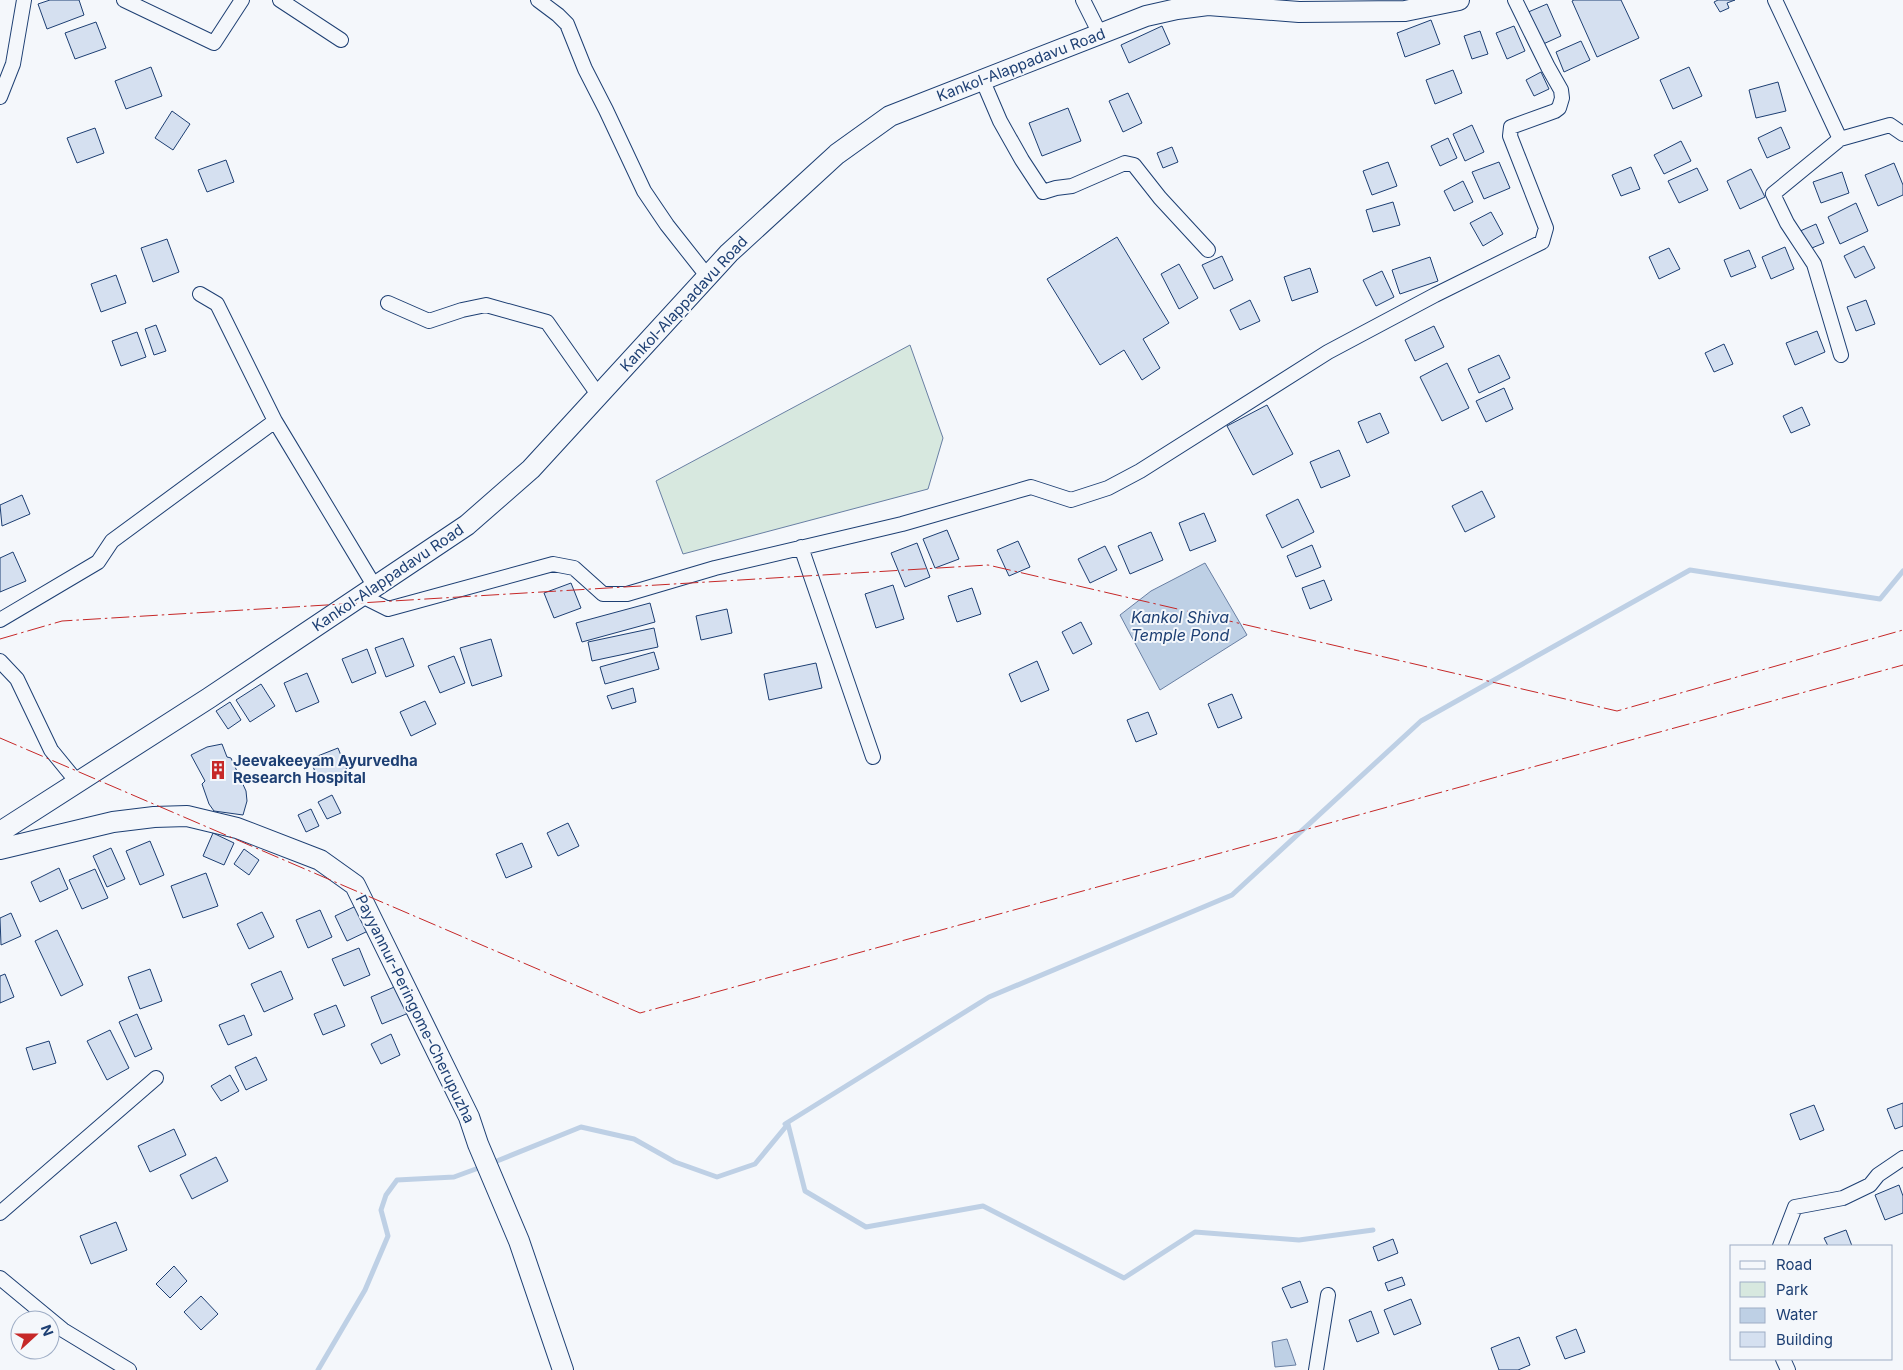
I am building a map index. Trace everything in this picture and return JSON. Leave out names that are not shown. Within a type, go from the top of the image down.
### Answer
[{"type":"main road","name":"Kankol-Alappadavu Road","points":[[0,832],[78,784],[467,525],[531,470],[729,253],[837,154],[890,116],[1146,16],[1185,8],[1208,6],[1296,6],[1405,10],[1459,0]]},
{"type":"main road","name":"Payyannur-Peringome-Cherupuzha","points":[[0,849],[113,822],[154,817],[187,816],[238,828],[320,860],[355,885],[469,1117],[478,1144],[519,1241],[563,1370]]},
{"type":"street","points":[[0,97],[13,64],[24,0]]},
{"type":"street","points":[[124,0],[214,43],[242,0]]},
{"type":"street","points":[[280,0],[341,40]]},
{"type":"street","points":[[538,0],[567,24],[585,69],[644,190],[677,238],[708,277]]},
{"type":"street","points":[[1083,0],[1100,34]]},
{"type":"street","points":[[200,294],[217,304],[275,421],[368,591],[388,609],[553,564],[574,568],[603,594],[627,594],[715,568],[902,524],[1030,487],[1071,500],[1108,488],[1140,471],[1328,352],[1444,290],[1542,242],[1546,228],[1510,136],[1511,127],[1555,111],[1559,108],[1562,98],[1561,90],[1548,68],[1515,0]]},
{"type":"street","points":[[1775,0],[1840,139]]},
{"type":"street","points":[[982,79],[1003,128],[1043,192],[1072,186],[1125,163],[1134,165],[1160,198],[1208,250]]},
{"type":"street","points":[[1841,355],[1814,264],[1787,223],[1773,194],[1840,139],[1890,125],[1903,134]]},
{"type":"street","points":[[388,302],[429,321],[462,310],[486,305],[547,322],[599,396]]},
{"type":"street","points":[[0,620],[98,562],[112,541],[275,421]]},
{"type":"street","points":[[801,547],[873,757]]},
{"type":"street","points":[[0,661],[17,679],[51,750],[78,784]]},
{"type":"street","points":[[0,1213],[156,1078]]},
{"type":"street","points":[[1780,1245],[1795,1207],[1844,1198],[1870,1185],[1878,1175],[1901,1164]]},
{"type":"street","points":[[0,1278],[63,1330],[130,1370]]},
{"type":"street","points":[[1316,1370],[1328,1295]]},
{"type":"green space","points":[[910,345],[943,438],[928,489],[683,554],[656,481]]},
{"type":"water","name":"Kankol Shiva Temple Pond","points":[[1205,563],[1247,635],[1160,690],[1120,615],[1151,591]]},
{"type":"water","points":[[1287,1339],[1296,1365],[1275,1367],[1272,1342]]},
{"type":"building","points":[[50,0],[79,0],[84,15],[47,29],[38,4]]},
{"type":"building","points":[[1621,0],[1639,38],[1597,57],[1572,1]]},
{"type":"building","points":[[1718,0],[1735,0],[1727,3],[1729,8],[1720,12],[1714,2]]},
{"type":"building","points":[[1547,4],[1561,36],[1541,45],[1526,13]]},
{"type":"building","points":[[1431,20],[1440,44],[1405,57],[1397,33]]},
{"type":"building","points":[[96,22],[106,48],[75,59],[65,33]]},
{"type":"building","points":[[1162,26],[1170,44],[1129,63],[1121,45]]},
{"type":"building","points":[[1514,26],[1525,51],[1507,59],[1496,33]]},
{"type":"building","points":[[1480,31],[1488,54],[1472,59],[1464,36]]},
{"type":"building","points":[[1581,41],[1590,60],[1564,72],[1556,52]]},
{"type":"building","points":[[151,67],[162,96],[126,109],[115,81]]},
{"type":"building","points":[[1689,67],[1702,96],[1673,109],[1660,80]]},
{"type":"building","points":[[1453,70],[1462,93],[1435,104],[1426,80]]},
{"type":"building","points":[[1541,72],[1549,89],[1534,96],[1526,80]]},
{"type":"building","points":[[1778,82],[1786,111],[1756,118],[1749,90]]},
{"type":"building","points":[[1128,93],[1142,123],[1123,132],[1109,101]]},
{"type":"building","points":[[1068,108],[1081,141],[1042,156],[1029,123]]},
{"type":"building","points":[[172,111],[190,124],[173,150],[155,138]]},
{"type":"building","points":[[1472,125],[1484,152],[1465,161],[1453,134]]},
{"type":"building","points":[[1781,127],[1790,148],[1767,158],[1758,138]]},
{"type":"building","points":[[95,128],[104,153],[77,163],[67,138]]},
{"type":"building","points":[[1448,138],[1457,158],[1440,166],[1431,146]]},
{"type":"building","points":[[1681,141],[1691,161],[1664,174],[1654,155]]},
{"type":"building","points":[[1172,147],[1178,162],[1163,168],[1157,153]]},
{"type":"building","points":[[226,160],[234,182],[207,192],[198,170]]},
{"type":"building","points":[[1388,162],[1397,186],[1372,195],[1363,171]]},
{"type":"building","points":[[1499,162],[1510,188],[1484,199],[1472,172]]},
{"type":"building","points":[[1894,163],[1903,185],[1903,195],[1878,206],[1865,175]]},
{"type":"building","points":[[1631,167],[1640,189],[1621,196],[1612,175]]},
{"type":"building","points":[[1697,168],[1708,190],[1679,203],[1668,181]]},
{"type":"building","points":[[1751,169],[1765,197],[1740,209],[1727,181]]},
{"type":"building","points":[[1842,172],[1849,193],[1821,203],[1813,182]]},
{"type":"building","points":[[1463,181],[1473,202],[1454,211],[1444,191]]},
{"type":"building","points":[[1393,202],[1400,225],[1373,232],[1366,210]]},
{"type":"building","points":[[1856,203],[1868,231],[1840,244],[1828,217]]},
{"type":"building","points":[[1491,212],[1503,234],[1483,246],[1470,223]]},
{"type":"building","points":[[1816,224],[1824,243],[1807,250],[1798,232]]},
{"type":"building","points":[[1117,237],[1169,323],[1143,339],[1160,368],[1142,380],[1124,350],[1100,365],[1047,279]]},
{"type":"building","points":[[167,239],[179,272],[153,282],[141,248]]},
{"type":"building","points":[[1864,246],[1875,268],[1855,278],[1844,256]]},
{"type":"building","points":[[1785,247],[1794,269],[1771,279],[1762,257]]},
{"type":"building","points":[[1669,248],[1680,269],[1659,279],[1649,257]]},
{"type":"building","points":[[1749,250],[1756,267],[1731,277],[1724,260]]},
{"type":"building","points":[[1222,256],[1233,280],[1214,289],[1202,265]]},
{"type":"building","points":[[1430,257],[1438,281],[1400,294],[1392,270]]},
{"type":"building","points":[[1179,264],[1198,298],[1179,309],[1161,274]]},
{"type":"building","points":[[1310,268],[1318,292],[1292,301],[1284,277]]},
{"type":"building","points":[[1382,271],[1394,297],[1376,306],[1363,280]]},
{"type":"building","points":[[116,275],[126,303],[101,312],[91,284]]},
{"type":"building","points":[[1250,300],[1260,321],[1240,330],[1230,310]]},
{"type":"building","points":[[1866,300],[1875,324],[1856,331],[1847,307]]},
{"type":"building","points":[[156,325],[166,351],[154,355],[145,329]]},
{"type":"building","points":[[1434,326],[1444,347],[1415,361],[1405,340]]},
{"type":"building","points":[[1817,331],[1825,352],[1795,365],[1786,343]]},
{"type":"building","points":[[137,332],[146,357],[121,366],[112,341]]},
{"type":"building","points":[[1724,344],[1733,364],[1714,372],[1705,353]]},
{"type":"building","points":[[1499,355],[1510,378],[1479,393],[1468,369]]},
{"type":"building","points":[[1447,363],[1469,408],[1442,421],[1420,377]]},
{"type":"building","points":[[1504,388],[1513,409],[1486,422],[1476,401]]},
{"type":"building","points":[[1267,405],[1293,454],[1253,475],[1227,426]]},
{"type":"building","points":[[1802,407],[1810,425],[1791,433],[1783,416]]},
{"type":"building","points":[[1380,413],[1389,433],[1367,443],[1358,422]]},
{"type":"building","points":[[1339,450],[1350,476],[1321,488],[1310,462]]},
{"type":"building","points":[[1482,491],[1495,517],[1465,532],[1452,506]]},
{"type":"building","points":[[22,495],[30,514],[2,526],[0,505]]},
{"type":"building","points":[[1298,499],[1314,532],[1282,548],[1266,515]]},
{"type":"building","points":[[1204,513],[1216,541],[1190,551],[1179,523]]},
{"type":"building","points":[[947,530],[959,559],[935,568],[923,539]]},
{"type":"building","points":[[1151,532],[1163,560],[1130,574],[1118,546]]},
{"type":"building","points":[[1018,541],[1030,567],[1009,576],[997,550]]},
{"type":"building","points":[[917,543],[930,577],[905,587],[891,553]]},
{"type":"building","points":[[1312,545],[1321,567],[1296,577],[1287,556]]},
{"type":"building","points":[[1105,546],[1117,570],[1090,583],[1078,559]]},
{"type":"building","points":[[13,552],[26,581],[0,592],[0,558]]},
{"type":"building","points":[[1324,580],[1332,600],[1310,609],[1302,588]]},
{"type":"building","points":[[571,583],[581,608],[554,618],[544,593]]},
{"type":"building","points":[[893,585],[904,619],[876,628],[865,594]]},
{"type":"building","points":[[972,588],[981,614],[957,622],[948,596]]},
{"type":"building","points":[[650,603],[655,622],[582,642],[576,623]]},
{"type":"building","points":[[727,609],[732,633],[701,640],[696,616]]},
{"type":"building","points":[[1081,622],[1092,644],[1073,654],[1062,632]]},
{"type":"building","points":[[654,628],[658,647],[592,661],[588,642]]},
{"type":"building","points":[[403,638],[414,666],[386,677],[375,648]]},
{"type":"building","points":[[491,639],[502,676],[472,686],[460,648]]},
{"type":"building","points":[[367,649],[376,673],[352,683],[342,659]]},
{"type":"building","points":[[654,652],[659,669],[605,684],[600,667]]},
{"type":"building","points":[[454,656],[465,683],[440,693],[428,666]]},
{"type":"building","points":[[1037,661],[1049,690],[1021,702],[1009,674]]},
{"type":"building","points":[[816,663],[822,688],[769,700],[764,674]]},
{"type":"building","points":[[307,673],[319,702],[296,712],[284,683]]},
{"type":"building","points":[[261,684],[275,706],[250,722],[236,700]]},
{"type":"building","points":[[633,688],[636,702],[612,709],[607,696]]},
{"type":"building","points":[[1232,694],[1242,718],[1218,728],[1208,704]]},
{"type":"building","points":[[425,701],[436,724],[411,736],[400,712]]},
{"type":"building","points":[[230,702],[241,720],[228,729],[216,711]]},
{"type":"building","points":[[1148,712],[1157,734],[1136,742],[1127,720]]},
{"type":"building","name":"Jeevakeeyam Ayurvedha Research Hospital","points":[[222,744],[227,757],[231,758],[246,791],[247,801],[243,815],[214,811],[209,804],[202,784],[205,781],[191,755],[207,747]]},
{"type":"building","points":[[338,748],[348,773],[320,784],[310,759]]},
{"type":"building","points":[[332,795],[341,813],[327,819],[318,802]]},
{"type":"building","points":[[311,809],[319,826],[306,832],[298,815]]},
{"type":"building","points":[[568,823],[579,846],[558,856],[547,833]]},
{"type":"building","points":[[213,833],[234,843],[224,865],[203,856]]},
{"type":"building","points":[[150,841],[164,875],[140,885],[126,851]]},
{"type":"building","points":[[522,843],[532,867],[506,878],[496,854]]},
{"type":"building","points":[[111,848],[125,879],[107,887],[93,856]]},
{"type":"building","points":[[244,849],[259,860],[249,875],[234,864]]},
{"type":"building","points":[[59,868],[68,889],[40,902],[31,882]]},
{"type":"building","points":[[95,869],[108,898],[82,909],[69,880]]},
{"type":"building","points":[[206,873],[218,906],[183,918],[171,886]]},
{"type":"building","points":[[356,906],[368,931],[347,941],[335,916]]},
{"type":"building","points":[[320,910],[332,937],[308,948],[296,920]]},
{"type":"building","points":[[262,912],[274,937],[249,949],[237,924]]},
{"type":"building","points":[[11,913],[21,936],[1,945],[0,918]]},
{"type":"building","points":[[57,930],[83,985],[61,996],[35,941]]},
{"type":"building","points":[[359,948],[370,975],[344,986],[332,959]]},
{"type":"building","points":[[150,969],[162,1001],[140,1009],[128,977]]},
{"type":"building","points":[[281,971],[293,999],[264,1012],[251,984]]},
{"type":"building","points":[[5,974],[14,997],[0,1003],[0,976]]},
{"type":"building","points":[[399,985],[411,1012],[382,1024],[371,997]]},
{"type":"building","points":[[336,1005],[345,1026],[323,1035],[314,1014]]},
{"type":"building","points":[[137,1014],[152,1049],[135,1057],[119,1022]]},
{"type":"building","points":[[244,1015],[252,1035],[228,1045],[219,1025]]},
{"type":"building","points":[[110,1030],[129,1068],[107,1080],[87,1041]]},
{"type":"building","points":[[391,1034],[400,1055],[381,1064],[371,1044]]},
{"type":"building","points":[[49,1041],[56,1063],[33,1070],[26,1048]]},
{"type":"building","points":[[256,1057],[267,1080],[246,1090],[235,1067]]},
{"type":"building","points":[[230,1075],[239,1091],[221,1101],[211,1086]]},
{"type":"building","points":[[1903,1103],[1903,1126],[1895,1129],[1887,1109]]},
{"type":"building","points":[[1814,1105],[1824,1130],[1800,1140],[1790,1114]]},
{"type":"building","points":[[174,1129],[186,1155],[150,1172],[138,1146]]},
{"type":"building","points":[[216,1157],[228,1181],[192,1199],[180,1175]]},
{"type":"building","points":[[1899,1185],[1903,1196],[1903,1213],[1885,1220],[1875,1195]]},
{"type":"building","points":[[116,1222],[127,1250],[91,1264],[80,1236]]},
{"type":"building","points":[[1846,1230],[1852,1245],[1828,1245],[1824,1238]]},
{"type":"building","points":[[1393,1239],[1398,1253],[1378,1261],[1373,1247]]},
{"type":"building","points":[[174,1266],[187,1281],[170,1298],[156,1284]]},
{"type":"building","points":[[1402,1277],[1405,1285],[1388,1291],[1385,1283]]},
{"type":"building","points":[[1300,1281],[1308,1302],[1291,1308],[1282,1288]]},
{"type":"building","points":[[201,1296],[218,1314],[201,1330],[184,1312]]},
{"type":"building","points":[[1411,1299],[1421,1324],[1394,1335],[1384,1310]]},
{"type":"building","points":[[1371,1311],[1379,1333],[1357,1342],[1349,1320]]},
{"type":"building","points":[[1576,1329],[1585,1352],[1565,1359],[1556,1337]]},
{"type":"building","points":[[1519,1337],[1530,1365],[1518,1370],[1499,1370],[1491,1348]]},
{"type":"waterway","points":[[785,1124],[989,997],[1232,895],[1421,721],[1690,570],[1880,599],[1903,571]]},
{"type":"waterway","points":[[788,1124],[805,1191],[866,1227],[983,1206],[1124,1278],[1195,1232],[1299,1240],[1373,1230]]},
{"type":"waterway","points":[[492,1163],[581,1127],[634,1139],[675,1162],[717,1177],[755,1164],[788,1124]]},
{"type":"waterway","points":[[318,1370],[365,1290],[388,1236],[381,1210],[386,1195],[397,1180],[454,1177],[484,1166]]},
{"type":"power","points":[[0,639],[62,621],[988,565],[1617,711],[1903,630]]},
{"type":"power","points":[[0,738],[640,1013],[1903,665]]},
{"type":"place","name":"Jeevakeeyam Ayurvedha Research Hospital","points":[[218,770]]}]
